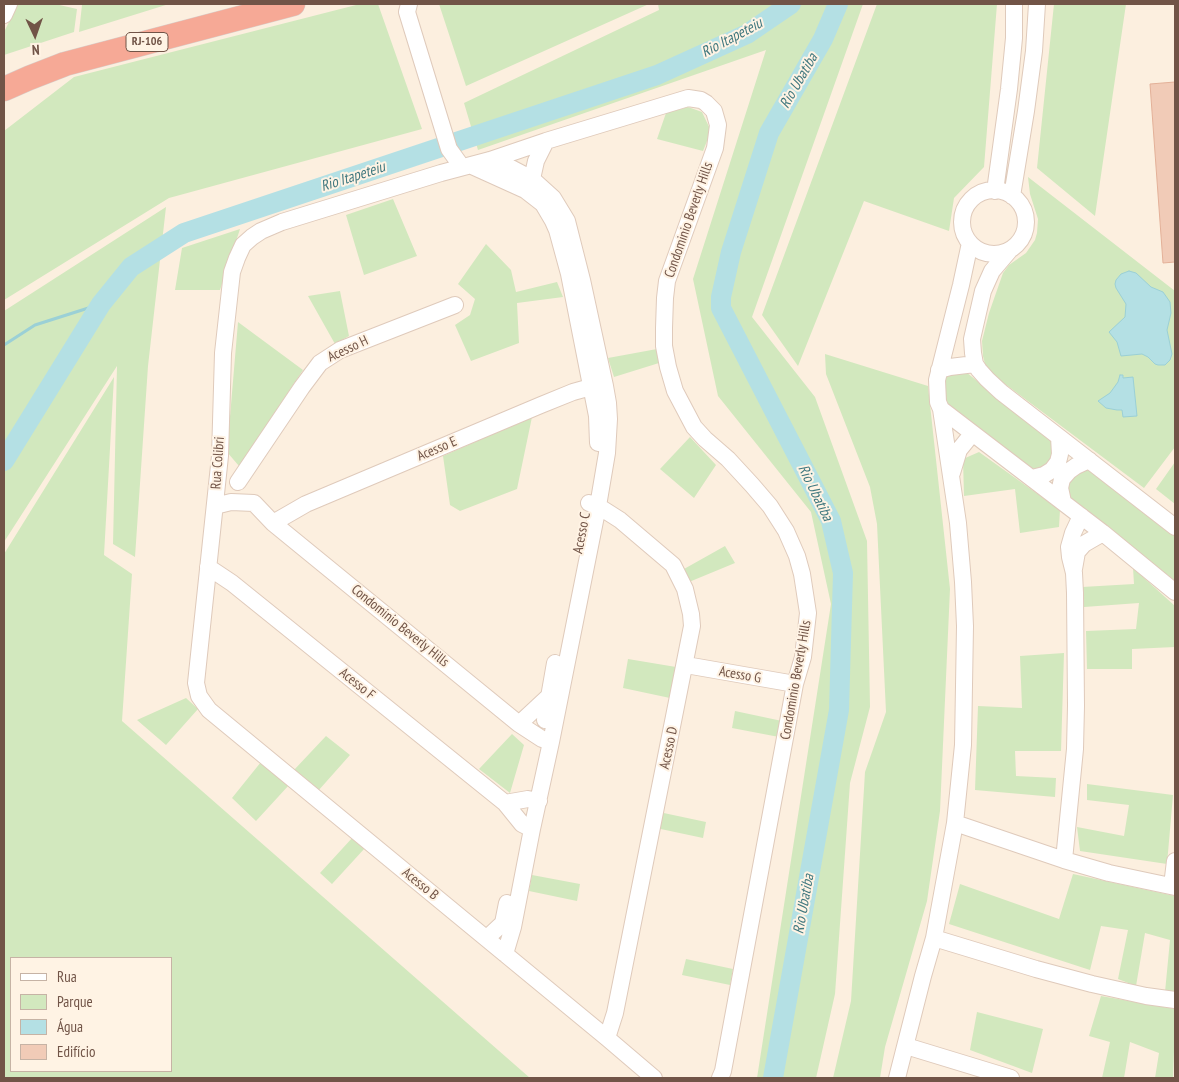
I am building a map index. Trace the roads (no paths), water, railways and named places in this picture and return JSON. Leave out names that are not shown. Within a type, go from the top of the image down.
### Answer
[{"type":"highway","name":"RJ-106","points":[[4,74],[59,51],[235,4]]},
{"type":"highway","name":"RJ-106","points":[[4,89],[66,64],[293,4]]},
{"type":"street","points":[[4,15],[9,4]]},
{"type":"street","points":[[995,190],[1010,81],[1014,38],[1014,4]]},
{"type":"street","points":[[1012,196],[1034,51],[1037,4]]},
{"type":"street","points":[[405,6],[448,144],[467,166]]},
{"type":"street","name":"Condominio Beverly Hills","points":[[243,245],[252,236],[282,222],[688,98],[701,100],[714,111],[718,125],[715,148],[667,281],[664,305],[664,346],[675,391],[694,427],[728,459],[770,506],[786,531],[797,556],[802,574],[808,613],[802,657],[795,684],[720,1078]]},
{"type":"street","points":[[532,179],[536,161],[546,141]]},
{"type":"street","points":[[441,173],[448,144]]},
{"type":"street","name":"Acesso C","points":[[490,160],[532,179],[553,198],[567,221],[582,280],[598,387],[598,442],[593,504],[546,741],[527,826],[508,925],[505,954]]},
{"type":"street","name":"Acesso C","points":[[467,166],[515,184],[543,204],[550,215],[557,230],[598,387]]},
{"type":"street","points":[[995,190],[1012,196],[1024,210],[1026,229],[1022,238],[1016,246],[998,254],[988,254],[978,250],[970,243],[962,224],[968,204],[984,192],[995,190]]},
{"type":"street","points":[[897,1078],[934,938],[955,823],[963,745],[965,626],[963,582],[958,523],[941,409],[938,402],[937,380],[970,243]]},
{"type":"street","name":"Rua Colibri","points":[[196,683],[220,456],[223,353],[232,272],[236,258],[243,245]]},
{"type":"street","points":[[1008,251],[992,271],[983,291],[973,334],[975,364],[986,379],[1001,392],[1175,527]]},
{"type":"street","points":[[961,285],[971,290],[983,291]]},
{"type":"street","name":"Acesso H","points":[[238,482],[320,363],[340,350],[455,305]]},
{"type":"street","points":[[950,326],[962,327],[973,334]]},
{"type":"street","points":[[939,370],[975,364]]},
{"type":"street","name":"Acesso E","points":[[273,523],[306,504],[541,404],[573,392],[598,387]]},
{"type":"street","points":[[941,409],[1103,533],[1175,592]]},
{"type":"street","points":[[951,478],[959,450],[972,434]]},
{"type":"street","points":[[1032,478],[1044,475],[1052,470],[1058,462],[1060,454],[1059,437]]},
{"type":"street","name":"Condominio Beverly Hills","points":[[220,456],[254,503],[273,523],[519,724],[546,741]]},
{"type":"street","points":[[1063,502],[1060,488],[1062,479],[1068,471],[1089,460]]},
{"type":"street","points":[[215,506],[231,502],[254,503]]},
{"type":"street","name":"Acesso C","points":[[546,741],[548,696],[593,504]]},
{"type":"street","name":"Acesso D","points":[[593,504],[620,520],[673,565],[682,580],[692,614],[686,665],[615,1013],[607,1038]]},
{"type":"street","points":[[1074,573],[1069,547],[1081,516]]},
{"type":"street","points":[[1064,860],[1074,749],[1076,666],[1074,573],[1077,552],[1084,544],[1103,533]]},
{"type":"street","name":"Acesso F","points":[[208,567],[232,583],[505,803],[527,826]]},
{"type":"street","name":"Acesso G","points":[[686,665],[795,684]]},
{"type":"street","name":"Acesso B","points":[[196,683],[199,696],[209,710],[654,1078]]},
{"type":"street","points":[[519,724],[548,696]]},
{"type":"street","points":[[505,803],[533,800]]},
{"type":"street","points":[[955,823],[1064,860],[1174,886],[1175,861]]},
{"type":"street","points":[[487,938],[508,925]]},
{"type":"street","points":[[934,938],[1092,984],[1146,996],[1175,1000]]},
{"type":"street","points":[[906,1046],[1011,1078]]},
{"type":"water","points":[[1129,271],[1136,273],[1151,287],[1163,292],[1170,302],[1171,313],[1167,330],[1172,354],[1170,360],[1165,365],[1155,364],[1142,354],[1121,356],[1117,342],[1109,332],[1125,317],[1126,304],[1115,284],[1121,274]]},
{"type":"water","points":[[1120,375],[1123,375],[1123,378],[1133,377],[1137,416],[1123,417],[1122,410],[1106,408],[1098,401],[1110,393],[1118,382]]},
{"type":"waterway","name":"Rio Itapeteiu","points":[[4,461],[101,304],[131,267],[184,233],[657,75],[747,34],[791,4]]},
{"type":"waterway","name":"Rio Ubatiba","points":[[773,1078],[839,710],[843,573],[831,521],[721,308],[721,297],[731,252],[769,133],[823,39],[838,4]]},
{"type":"waterway","points":[[4,345],[35,325],[101,304]]}]
